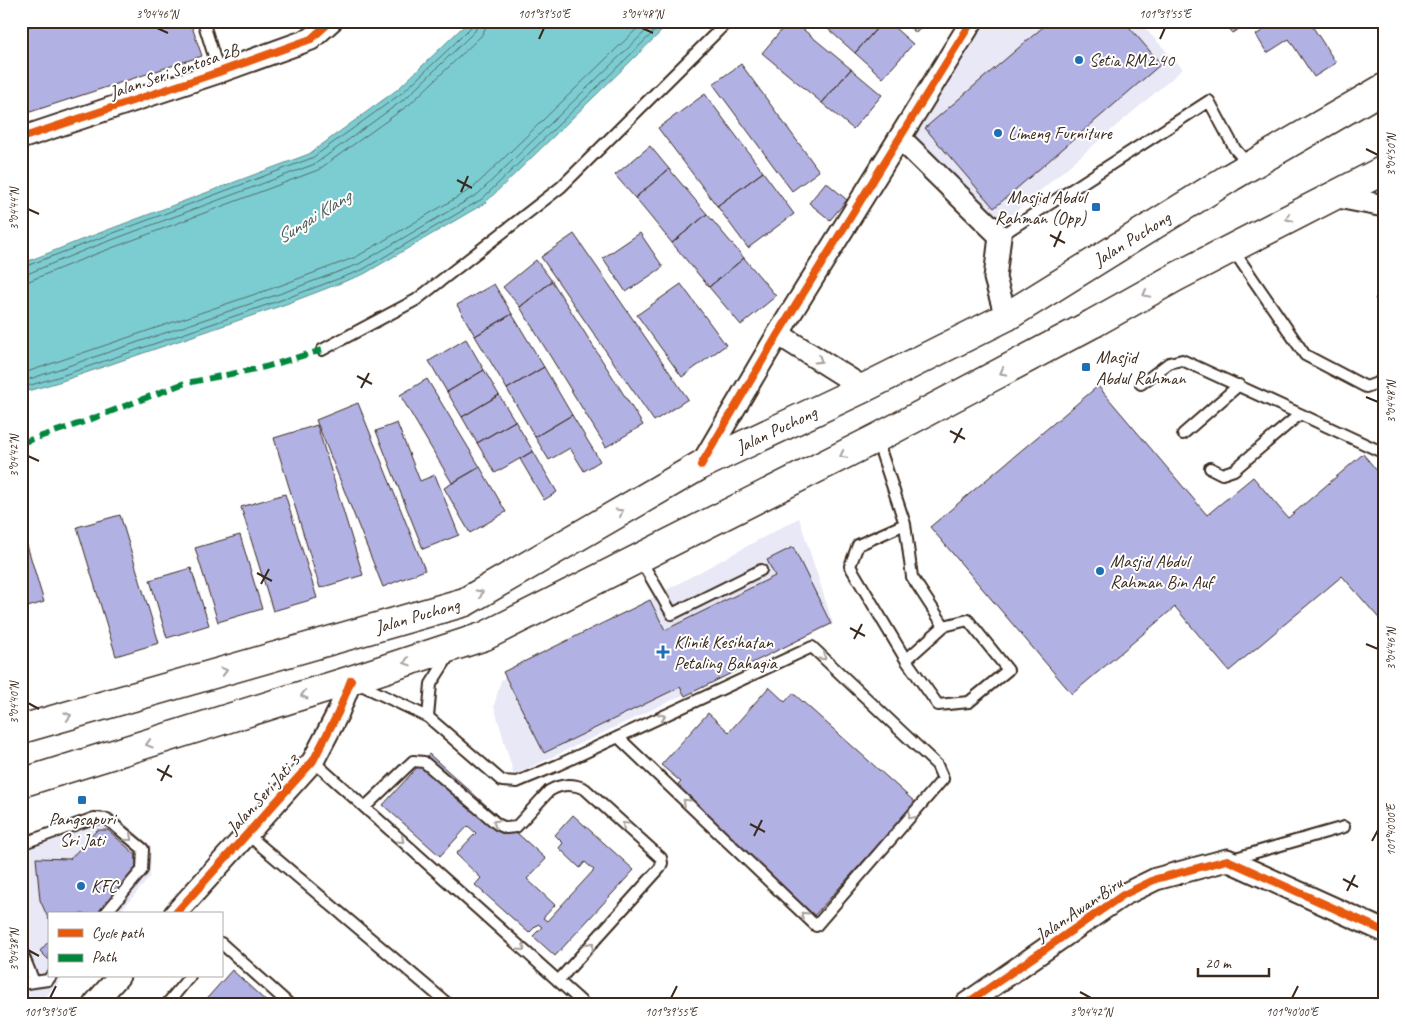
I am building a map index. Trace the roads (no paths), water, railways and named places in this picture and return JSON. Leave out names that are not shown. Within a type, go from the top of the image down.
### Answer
[{"type":"main road","name":"Jalan Puchong","points":[[21,729],[465,602],[701,465],[864,388],[1006,317],[1250,166],[1384,88]]},
{"type":"main road","points":[[21,783],[485,636],[877,438],[1232,248],[1383,171]]},
{"type":"street","name":"Jalan Seri Sentosa 2B","points":[[21,138],[219,72],[311,39],[330,21]]},
{"type":"street","points":[[701,465],[778,334],[972,21]]},
{"type":"street","points":[[900,138],[1000,236],[995,278],[1006,317]]},
{"type":"street","points":[[1333,196],[1384,206]]},
{"type":"street","points":[[778,334],[864,388]]},
{"type":"street","name":"Jalan Seri Jati 3","points":[[180,912],[313,761],[338,714],[351,680]]},
{"type":"street","points":[[1227,860],[1384,931]]},
{"type":"street","name":"Jalan Awan Biru","points":[[966,1004],[1123,895],[1156,879],[1227,860]]},
{"type":"street","points":[[94,1004],[117,978]]},
{"type":"lane","points":[[203,21],[219,72]]},
{"type":"lane","points":[[322,350],[416,300],[561,187],[728,21]]},
{"type":"lane","points":[[1000,236],[1209,101],[1235,149],[1250,166]]},
{"type":"lane","points":[[1232,248],[1305,355],[1366,387],[1380,382],[1384,375]]},
{"type":"lane","points":[[1141,384],[1169,363],[1182,360],[1384,453]]},
{"type":"lane","points":[[1183,434],[1238,385]]},
{"type":"lane","points":[[1210,468],[1222,474],[1234,470],[1300,414]]},
{"type":"lane","points":[[877,438],[905,524],[912,577],[944,626]]},
{"type":"lane","points":[[905,524],[858,545],[850,566],[906,660],[938,705],[968,702],[1008,670],[968,620],[944,626],[906,660]]},
{"type":"lane","points":[[639,558],[672,614],[761,570]]},
{"type":"lane","points":[[428,717],[431,684],[454,647]]},
{"type":"lane","points":[[351,680],[428,717],[502,781],[518,782],[558,766],[618,737],[812,647],[937,765],[943,779],[816,926],[618,737]]},
{"type":"lane","points":[[313,761],[584,1004]]},
{"type":"lane","points":[[365,808],[413,761],[424,762],[497,824],[506,828],[516,827],[549,791],[555,787],[561,785],[585,789],[661,858],[662,863],[660,868],[558,981]]},
{"type":"lane","points":[[21,844],[94,818],[107,819],[143,850],[142,870],[107,912]]},
{"type":"lane","name":"Jalan Awan Biru","points":[[1227,860],[1344,827]]},
{"type":"lane","points":[[247,834],[448,1004]]},
{"type":"lane","points":[[222,944],[289,1004]]},
{"type":"lane","points":[[21,950],[34,982]]},
{"type":"lane","points":[[21,984],[48,980],[50,978]]},
{"type":"lane","points":[[167,1004],[188,978]]},
{"type":"water","name":"Sungai Klang","points":[[469,21],[672,21],[485,203],[364,274],[286,304],[62,381],[21,393],[21,264],[309,154],[398,89]]},
{"type":"place","name":"Setia RM2.40","points":[[1079,60]]},
{"type":"place","name":"Limeng Furniture","points":[[998,133]]},
{"type":"place","name":"Masjid Abdul Rahman (Opp)","points":[[1096,207]]},
{"type":"place","name":"Masjid Abdul Rahman","points":[[1086,367]]},
{"type":"place","name":"Masjid Abdul Rahman Bin Auf","points":[[1100,571]]},
{"type":"place","name":"Klinik Kesihatan Petaling Bahagia","points":[[663,652]]},
{"type":"place","name":"Pangsapuri Sri Jati","points":[[82,800]]},
{"type":"place","name":"KFC","points":[[81,886]]}]
